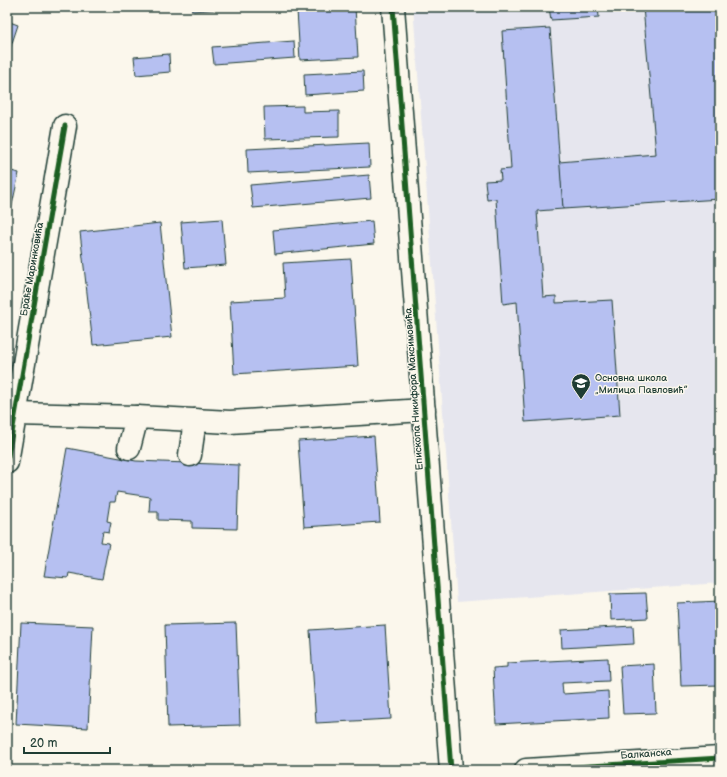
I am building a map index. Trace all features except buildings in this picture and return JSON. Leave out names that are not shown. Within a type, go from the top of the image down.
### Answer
[{"type":"street","name":"Епископа Никифора Максимовића","points":[[393,7],[451,770]]},
{"type":"street","name":"Браће Маринковића","points":[[7,462],[65,126]]},
{"type":"street","points":[[15,414],[137,417],[230,422],[424,410]]},
{"type":"street","points":[[129,448],[137,417]]},
{"type":"street","points":[[190,455],[195,420]]},
{"type":"street","name":"Балканска","points":[[526,770],[720,758]]},
{"type":"shaded area","name":"Основна школа „Милица Павловић”","points":[[413,7],[720,7],[720,583],[457,602]]},
{"type":"cycle path","points":[[393,7],[451,770]]},
{"type":"cycle path","points":[[7,462],[65,126]]},
{"type":"cycle path","points":[[526,770],[720,758]]},
{"type":"place","name":"Основна школа „Милица Павловић”","points":[[581,400]]}]
